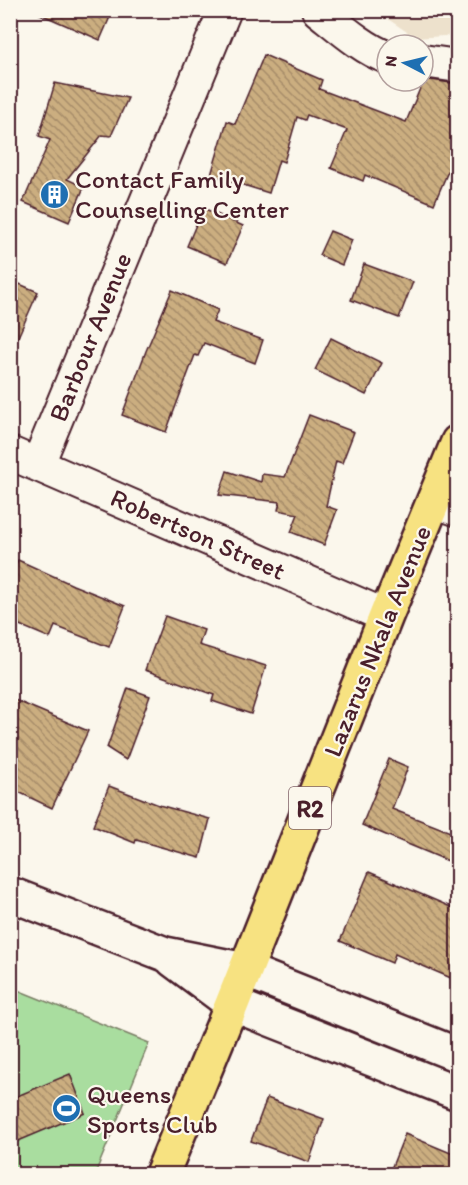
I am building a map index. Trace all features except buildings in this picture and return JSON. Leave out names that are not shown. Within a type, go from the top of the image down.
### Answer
[{"type":"highway","name":"Lazarus Nkala Avenue","points":[[162,1174],[386,616],[446,506],[458,442]]},
{"type":"main road","points":[[10,894],[165,954],[245,970],[458,1055]]},
{"type":"main road","points":[[165,954],[232,1004],[458,1093]]},
{"type":"street","name":"Barbour Avenue","points":[[24,458],[225,10]]},
{"type":"street","points":[[318,10],[375,51]]},
{"type":"street","points":[[435,63],[458,66]]},
{"type":"street","name":"Robertson Street","points":[[24,458],[386,616]]},
{"type":"shaded area","points":[[376,11],[457,11],[457,35],[435,37],[435,33],[409,33]]},
{"type":"green space","name":"Queens Sports Club","points":[[10,987],[149,1043],[95,1174],[11,1174]]},
{"type":"place","name":"Contact Family Counselling Center","points":[[54,194]]},
{"type":"place","name":"Queens Sports Club","points":[[66,1109]]}]
